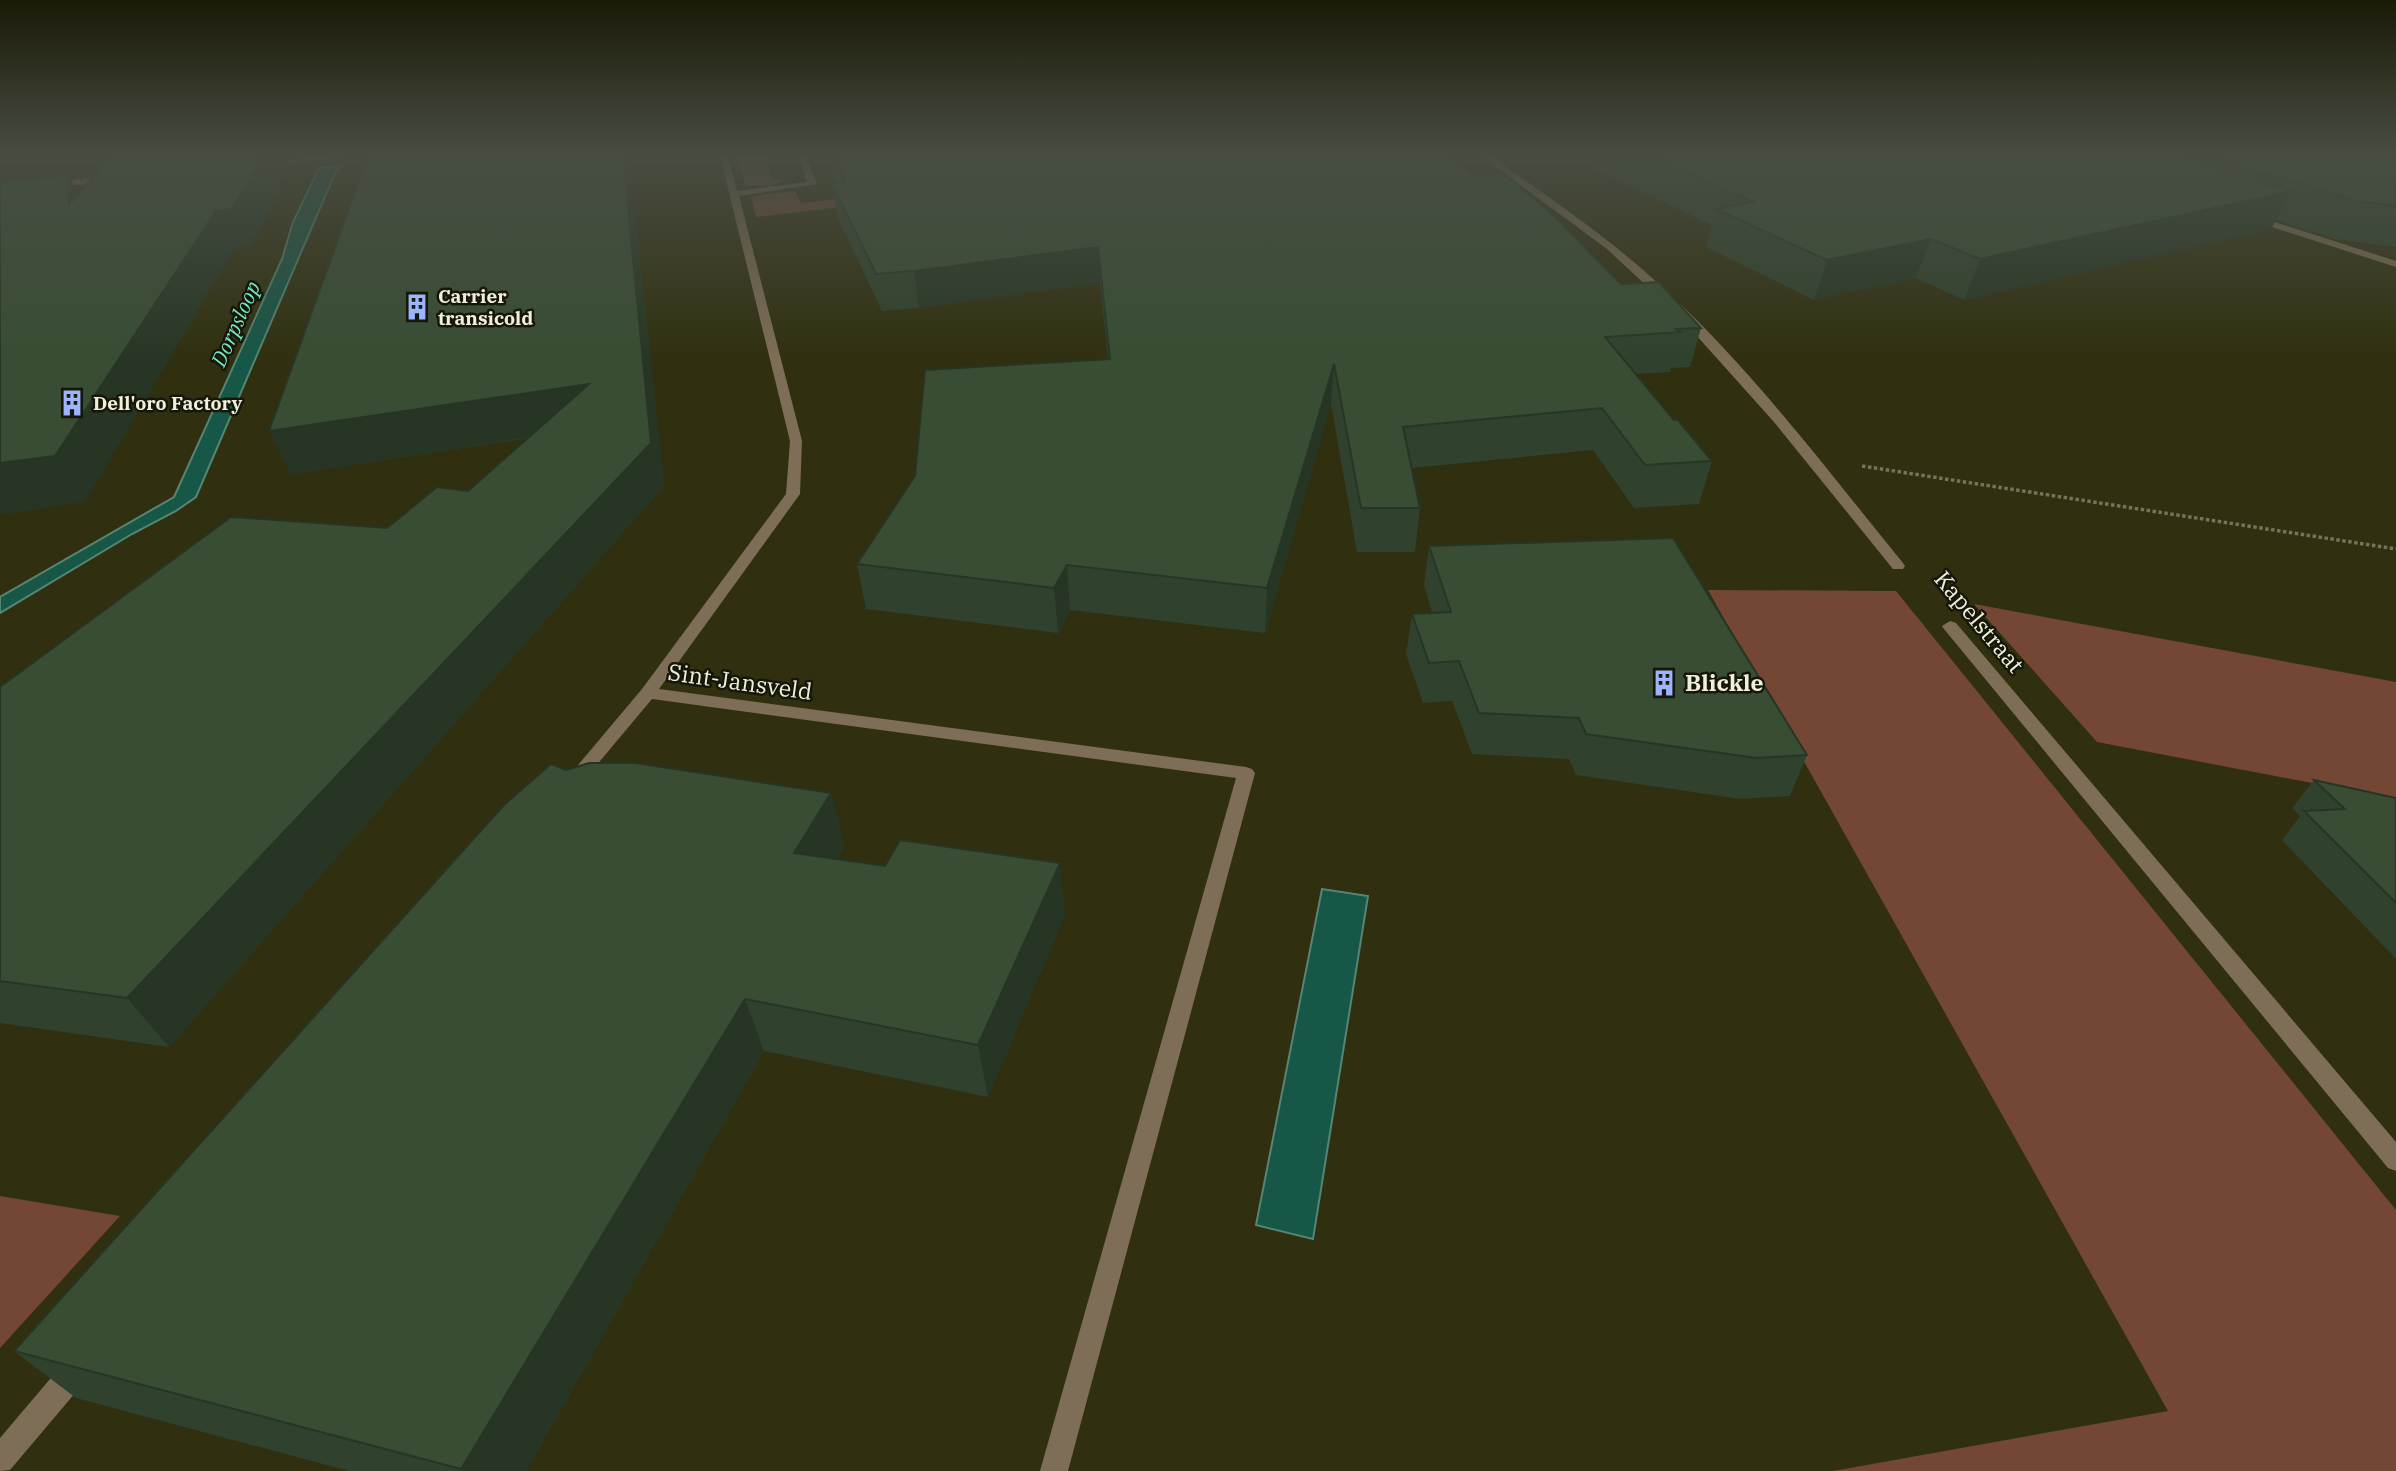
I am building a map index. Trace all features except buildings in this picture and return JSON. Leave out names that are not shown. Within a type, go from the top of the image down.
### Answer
[{"type":"street","name":"Sint-Jansveld","points":[[741,225],[796,441],[793,494],[648,693],[1246,773],[1054,1471]]},
{"type":"street","points":[[1581,225],[1650,281],[1704,337],[1898,566]]},
{"type":"street","points":[[2273,225],[2396,264]]},
{"type":"street","name":"Kapelstraat","points":[[1950,626],[2396,1160]]},
{"type":"street","points":[[558,800],[648,693]]},
{"type":"street","points":[[0,1460],[90,1354]]},
{"type":"path","points":[[1809,458],[2396,549]]},
{"type":"shaded area","points":[[1708,590],[1896,591],[2396,1210],[2396,1471],[1833,1471],[2168,1411]]},
{"type":"shaded area","points":[[1974,604],[2396,682],[2396,799],[2097,742]]},
{"type":"shaded area","points":[[0,1196],[120,1216],[0,1348]]},
{"type":"water","points":[[292,225],[313,225],[196,497],[0,613],[0,597],[174,497],[282,259]]},
{"type":"water","points":[[1322,889],[1368,896],[1313,1239],[1256,1225]]},
{"type":"place","name":"Carrier transicold","points":[[417,307]]},
{"type":"place","name":"Dell'oro Factory","points":[[72,403]]},
{"type":"place","name":"Blickle","points":[[1664,683]]},
{"type":"water label","name":"Dorpsloop","points":[[236,324]]}]
